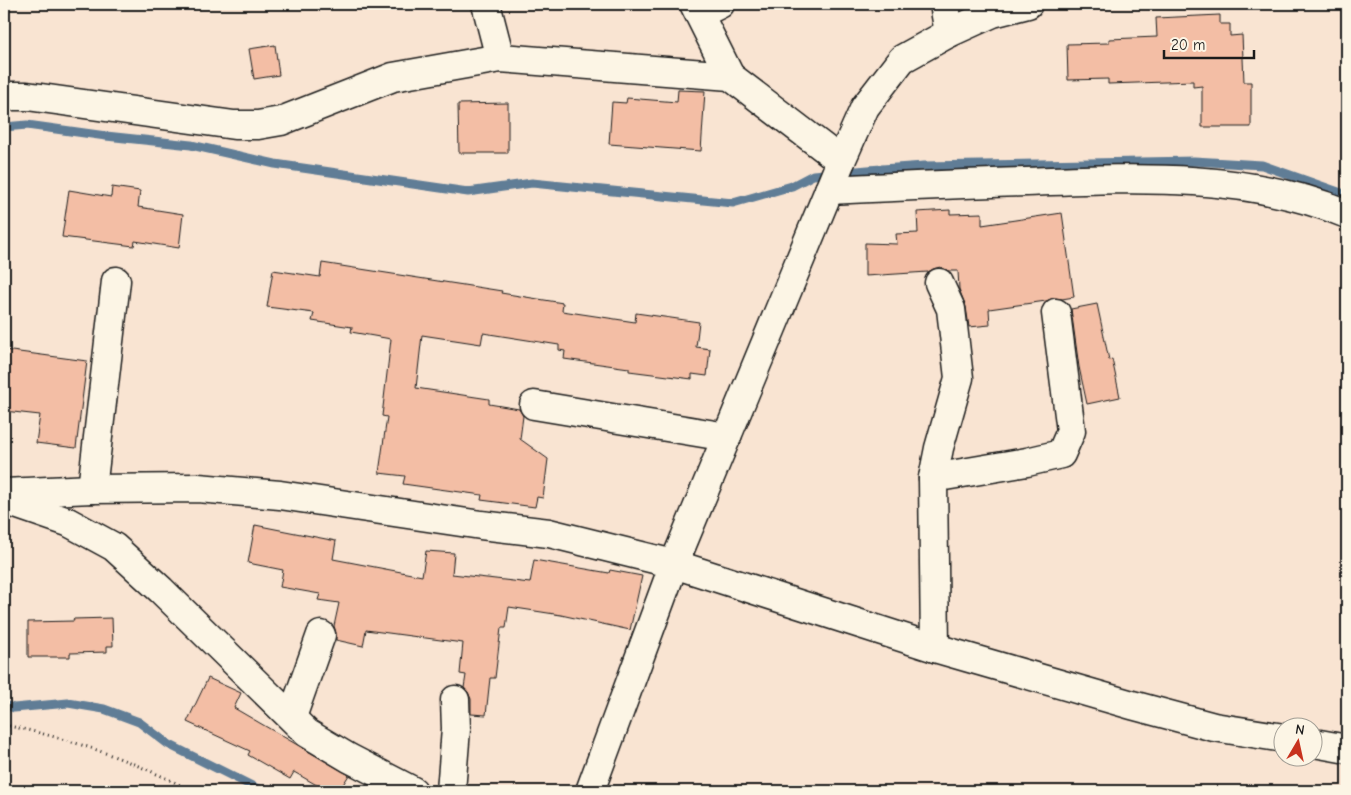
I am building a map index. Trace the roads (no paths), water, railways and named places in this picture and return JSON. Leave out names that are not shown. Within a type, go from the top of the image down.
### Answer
[{"type":"street","points":[[486,4],[500,58]]},
{"type":"street","points":[[944,4],[949,33]]},
{"type":"street","points":[[590,791],[674,564],[841,161],[866,107],[902,59],[949,33],[993,13],[1028,4]]},
{"type":"street","points":[[704,7],[730,76],[841,161]]},
{"type":"street","points":[[4,96],[27,96],[234,125],[258,125],[281,121],[393,77],[500,58],[730,76]]},
{"type":"street","points":[[829,190],[1091,179],[1181,180],[1267,189],[1347,214]]},
{"type":"street","points":[[92,489],[116,280]]},
{"type":"street","points":[[935,648],[933,478],[939,448],[959,378],[951,309],[939,283]]},
{"type":"street","points":[[933,478],[1028,462],[1061,454],[1071,431],[1056,313]]},
{"type":"street","points":[[534,405],[727,437]]},
{"type":"street","points":[[4,493],[92,489],[198,488],[280,495],[481,525],[550,533],[674,564],[935,648],[1205,725],[1274,736]]},
{"type":"street","points":[[4,500],[68,522],[114,548],[307,733],[349,758],[413,791]]},
{"type":"street","points":[[292,717],[321,635]]},
{"type":"street","points":[[451,791],[456,729],[455,700]]},
{"type":"street","points":[[1324,745],[1347,749]]},
{"type":"waterway","points":[[4,127],[27,125],[191,145],[275,164],[468,192],[532,183],[733,203],[792,186],[813,175],[924,166],[1194,161],[1262,165],[1347,195]]},
{"type":"waterway","points":[[4,705],[14,708],[68,703],[104,709],[139,722],[168,744],[262,791]]}]
